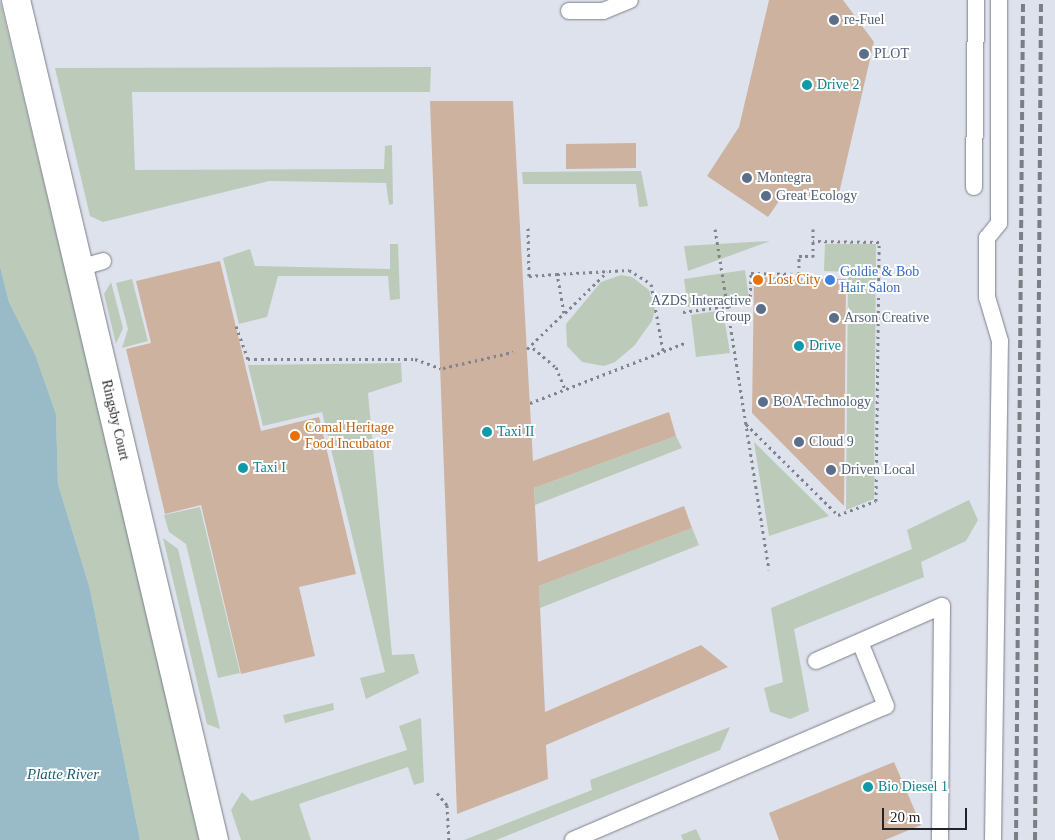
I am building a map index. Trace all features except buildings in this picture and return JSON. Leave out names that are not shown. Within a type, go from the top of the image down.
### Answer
[{"type":"street","name":"Ringsby Court","points":[[16,0],[91,264],[214,840]]},
{"type":"lane","points":[[569,11],[603,11],[630,0]]},
{"type":"lane","points":[[974,187],[976,0]]},
{"type":"lane","points":[[993,840],[1000,341],[986,297],[987,238],[999,223],[999,0]]},
{"type":"lane","points":[[816,661],[942,606],[940,840]]},
{"type":"lane","points":[[573,840],[886,706],[860,642]]},
{"type":"path","points":[[528,228],[529,276],[629,270],[651,284],[663,351]]},
{"type":"path","points":[[715,229],[769,570]]},
{"type":"path","points":[[683,312],[750,303],[751,274],[799,274],[799,256],[813,257],[813,229]]},
{"type":"path","points":[[746,424],[838,515],[876,501],[879,242],[813,241]]},
{"type":"path","points":[[527,349],[533,348],[564,313],[607,272]]},
{"type":"path","points":[[557,274],[564,313]]},
{"type":"path","points":[[236,326],[248,359],[415,359],[442,368],[513,352]]},
{"type":"path","points":[[530,403],[687,342]]},
{"type":"path","points":[[533,348],[556,367],[565,389]]},
{"type":"path","points":[[437,793],[447,805],[449,840]]},
{"type":"green space","points":[[0,0],[145,603],[199,840],[140,840],[90,589],[58,484],[56,414],[35,354],[9,302],[0,266]]},
{"type":"green space","points":[[431,67],[430,92],[132,92],[135,170],[384,169],[385,146],[392,145],[393,204],[389,205],[386,183],[269,181],[103,222],[90,216],[55,68]]},
{"type":"green space","points":[[641,171],[648,206],[639,207],[636,184],[523,184],[522,172]]},
{"type":"green space","points":[[770,241],[688,271],[684,246]]},
{"type":"green space","points":[[390,244],[398,244],[400,299],[390,300],[388,276],[278,276],[267,317],[239,324],[223,258],[250,249],[255,266],[390,269]]},
{"type":"green space","points":[[825,244],[876,244],[874,499],[846,510],[848,272],[824,271]]},
{"type":"green space","points":[[745,270],[749,299],[688,307],[684,279]]},
{"type":"green space","points":[[621,275],[632,277],[649,290],[655,310],[652,321],[634,346],[615,362],[604,366],[582,362],[567,346],[566,324],[601,282]]},
{"type":"green space","points":[[132,279],[148,341],[122,348],[128,329],[116,283]]},
{"type":"green space","points":[[111,282],[123,328],[116,344],[104,294]]},
{"type":"green space","points":[[723,310],[730,353],[696,357],[691,315]]},
{"type":"green space","points":[[401,363],[402,382],[368,393],[392,655],[414,654],[419,673],[366,699],[360,678],[385,672],[322,412],[263,426],[248,365]]},
{"type":"green space","points":[[676,436],[682,448],[535,505],[534,488]]},
{"type":"green space","points":[[754,442],[829,516],[769,536]]},
{"type":"green space","points":[[969,500],[978,520],[966,541],[921,562],[924,577],[794,629],[809,711],[790,719],[770,712],[764,688],[783,682],[771,608],[912,549],[907,530]]},
{"type":"green space","points":[[200,507],[240,673],[218,678],[186,544],[169,532],[164,515]]},
{"type":"green space","points":[[692,528],[699,545],[540,608],[539,586]]},
{"type":"green space","points":[[163,538],[178,549],[220,729],[207,724]]},
{"type":"green space","points":[[333,703],[334,710],[285,723],[283,715]]},
{"type":"green space","points":[[421,718],[424,782],[414,785],[408,767],[299,804],[311,840],[241,840],[231,810],[242,792],[251,801],[407,750],[399,726]]},
{"type":"green space","points":[[730,727],[720,750],[496,840],[464,840],[592,790],[590,780]]},
{"type":"green space","points":[[696,829],[701,840],[683,840],[681,835]]},
{"type":"water","name":"Platte River","points":[[0,266],[9,302],[35,354],[56,414],[58,484],[90,589],[140,840],[0,840]]},
{"type":"railway","points":[[1016,840],[1023,0]]},
{"type":"railway","points":[[1035,840],[1041,0]]},
{"type":"place","name":"re-Fuel","points":[[834,20]]},
{"type":"place","name":"PLOT","points":[[864,54]]},
{"type":"place","name":"Drive 2","points":[[807,85]]},
{"type":"place","name":"Montegra","points":[[747,178]]},
{"type":"place","name":"Great Ecology","points":[[766,196]]},
{"type":"place","name":"Lost City","points":[[758,280]]},
{"type":"place","name":"Goldie & Bob Hair Salon","points":[[830,280]]},
{"type":"place","name":"AZDS Interactive Group","points":[[761,309]]},
{"type":"place","name":"Arson Creative","points":[[834,318]]},
{"type":"place","name":"Drive","points":[[799,346]]},
{"type":"place","name":"BOA Technology","points":[[763,402]]},
{"type":"place","name":"Taxi II","points":[[487,432]]},
{"type":"place","name":"Comal Heritage Food Incubator","points":[[295,436]]},
{"type":"place","name":"Cloud 9","points":[[799,442]]},
{"type":"place","name":"Taxi I","points":[[243,468]]},
{"type":"place","name":"Driven Local","points":[[831,470]]},
{"type":"place","name":"Bio Diesel 1","points":[[868,787]]}]
